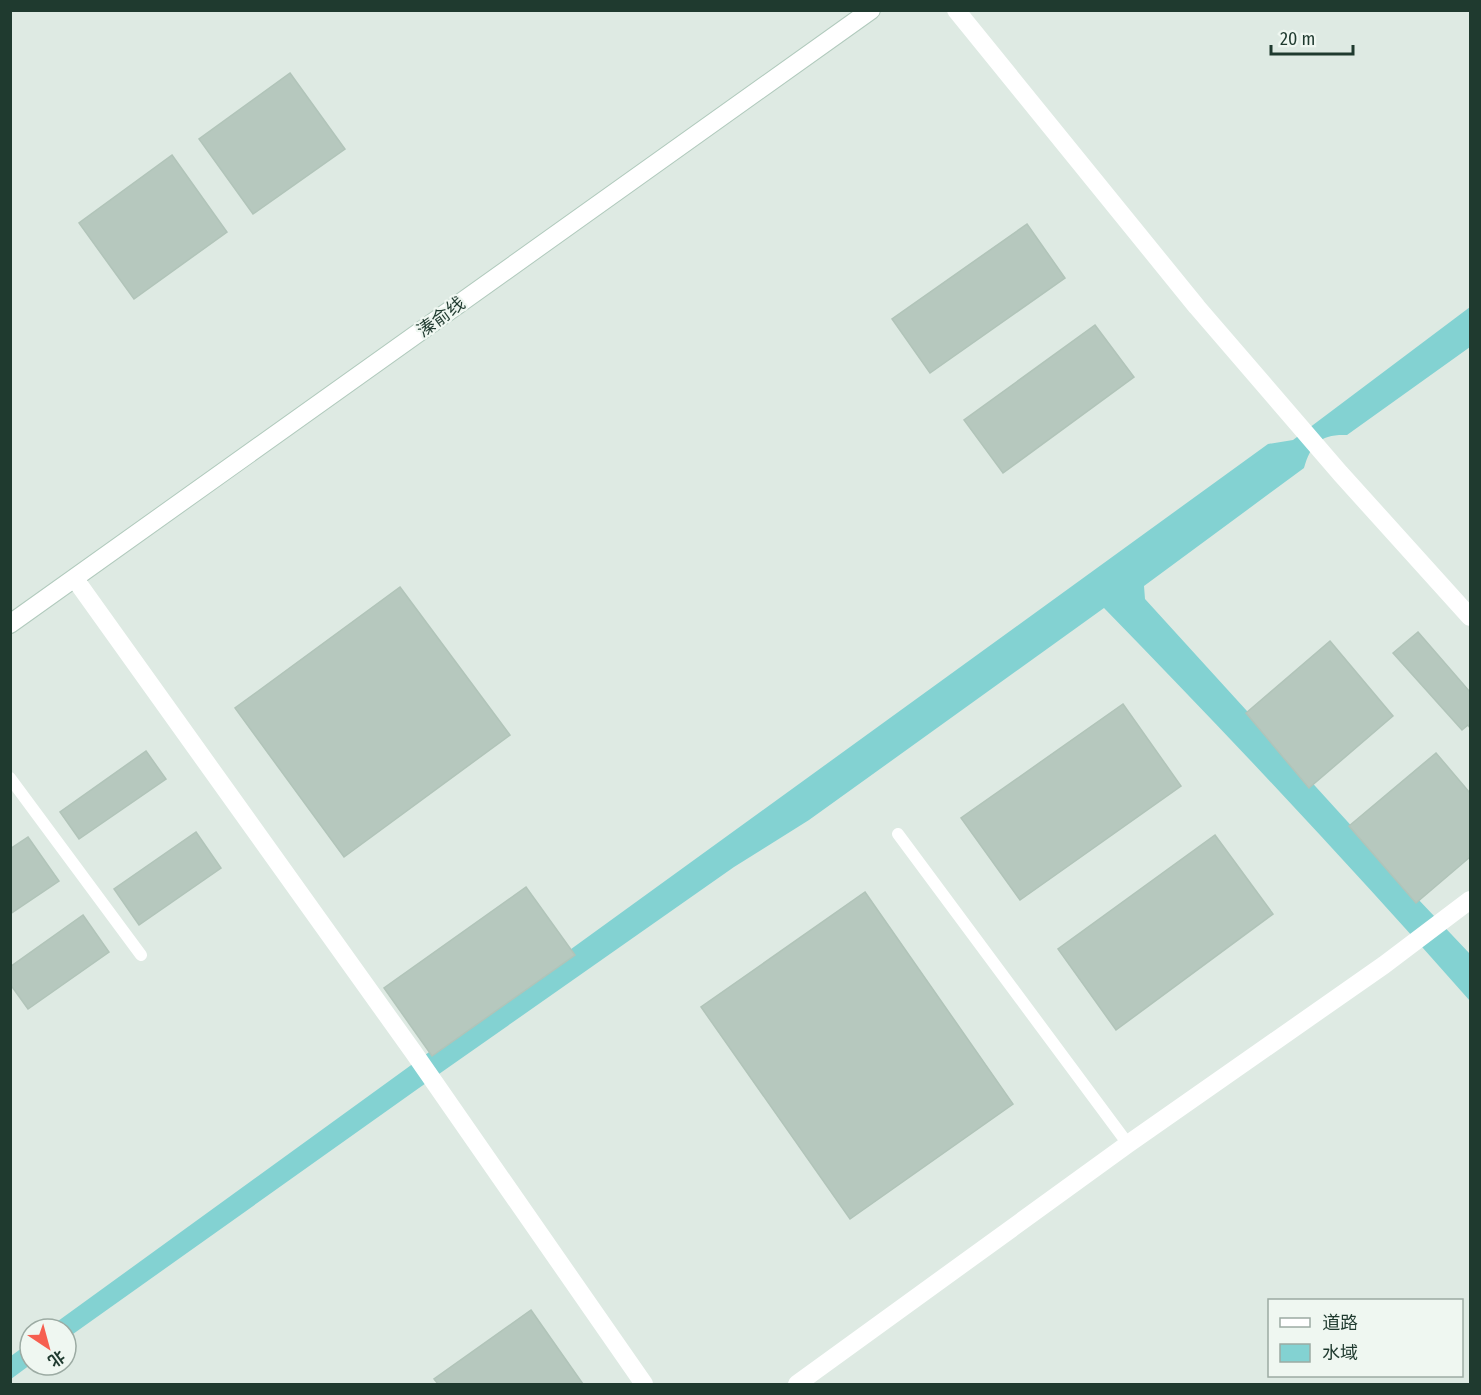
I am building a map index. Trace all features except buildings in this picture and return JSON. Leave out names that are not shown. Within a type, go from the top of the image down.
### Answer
[{"type":"street","points":[[957,10],[1197,307],[1470,617]]},
{"type":"street","name":"溱俞线","points":[[10,624],[863,13]]},
{"type":"street","points":[[75,579],[414,1053],[644,1384]]},
{"type":"street","points":[[797,1384],[1470,900]]},
{"type":"lane","points":[[10,778],[141,955]]},
{"type":"lane","points":[[898,834],[1128,1144]]},
{"type":"water","points":[[1470,307],[1470,347],[1347,435],[1330,436],[1318,442],[1310,453],[1304,468],[1144,586],[1145,599],[1470,954],[1470,1001],[1290,802],[1104,608],[809,820],[734,867],[78,1330],[78,1317],[64,1317],[1268,444],[1293,440]]},
{"type":"water","points":[[18,1351],[18,1374],[11,1379],[11,1356]]}]
